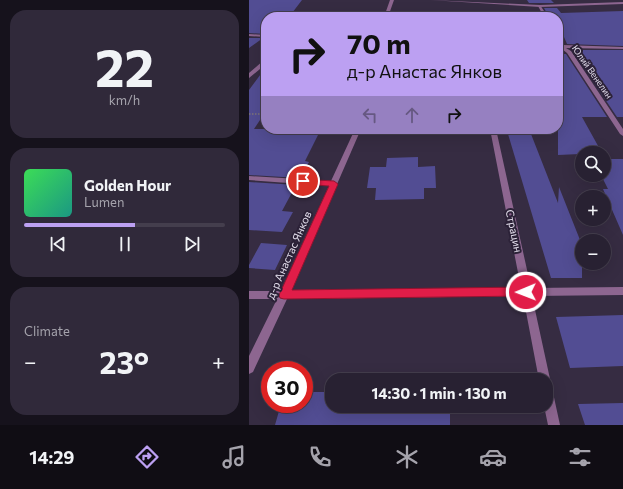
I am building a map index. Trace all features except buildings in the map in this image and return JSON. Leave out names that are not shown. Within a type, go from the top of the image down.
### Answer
[{"type":"street","points":[[388,12],[392,0]]},
{"type":"street","points":[[432,0],[540,6],[623,3]]},
{"type":"street","points":[[540,6],[543,12]]},
{"type":"street","points":[[249,35],[261,36]]},
{"type":"street","points":[[563,45],[623,48]]},
{"type":"street","name":"Юлий Венелин","points":[[563,48],[569,52],[623,134]]},
{"type":"street","points":[[249,76],[261,65]]},
{"type":"street","name":"д-р Анастас Янков","points":[[249,368],[284,295],[356,134]]},
{"type":"street","name":"Страцин","points":[[494,134],[543,373]]},
{"type":"street","points":[[249,178],[334,184]]},
{"type":"street","points":[[249,295],[623,291]]},
{"type":"street","points":[[552,413],[554,425]]},
{"type":"path","points":[[249,114],[261,114]]},
{"type":"route","points":[[303,181],[334,184],[284,295],[526,292]]}]
